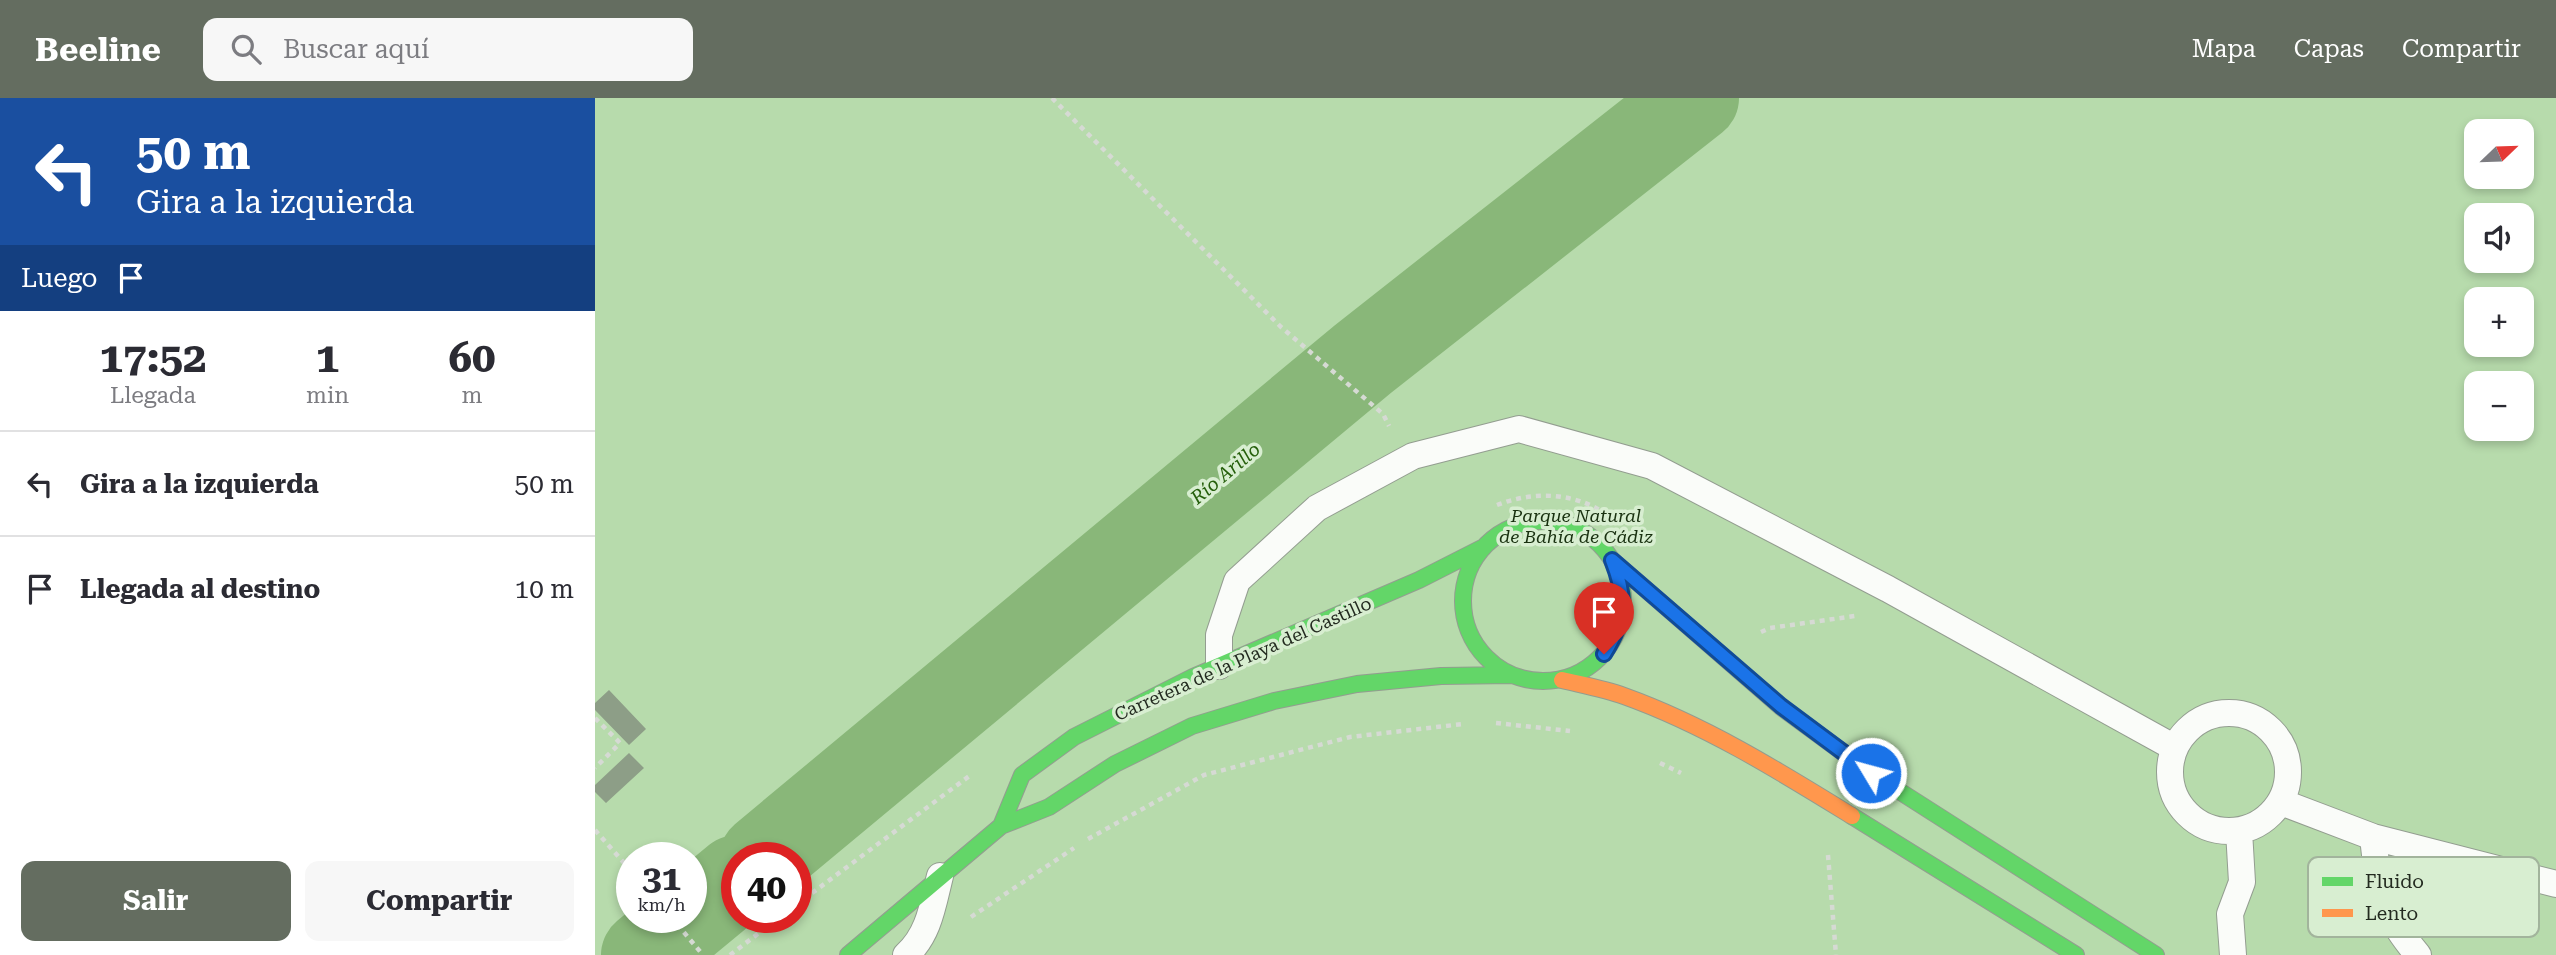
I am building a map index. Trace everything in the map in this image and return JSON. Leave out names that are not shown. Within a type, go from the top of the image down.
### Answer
[{"type":"street","points":[[2076,955],[1777,770],[1692,724],[1623,695],[1562,680],[1536,681],[1512,676],[1490,662],[1474,643],[1465,619],[1463,594],[1469,569],[1482,548],[1501,532],[1525,522],[1550,521],[1575,527],[1585,533],[1596,540],[1612,560],[1781,706],[1871,773],[2156,955]]},
{"type":"street","name":"Carretera de la Playa del Castillo","points":[[1001,826],[1022,775],[1074,737],[1219,666],[1419,580],[1482,548]]},
{"type":"street","points":[[1562,680],[1585,671],[1604,654],[1617,633],[1623,608],[1622,583],[1612,560]]},
{"type":"street","name":"Carretera de la Playa del Castillo","points":[[848,955],[1001,826],[1049,807],[1115,764],[1192,726],[1274,701],[1357,684],[1441,676],[1512,676]]},
{"type":"lane","points":[[1219,666],[1219,635],[1237,581],[1317,508],[1413,456],[1518,429],[1652,466],[1888,589],[2078,697],[2175,748]]},
{"type":"lane","points":[[2223,713],[2243,715],[2262,723],[2277,737],[2285,751],[2288,782],[2281,802],[2259,824],[2239,831],[2224,832],[2204,826],[2183,809],[2173,791],[2170,768],[2175,748],[2188,729],[2205,718],[2223,713]]},
{"type":"lane","points":[[2281,802],[2372,837],[2450,857]]},
{"type":"lane","points":[[2233,955],[2230,914],[2242,883],[2239,831]]},
{"type":"lane","points":[[2372,837],[2374,857]]},
{"type":"lane","points":[[906,955],[915,947],[926,928],[940,876]]},
{"type":"lane","points":[[2539,880],[2556,884]]},
{"type":"lane","points":[[2403,937],[2418,955]]},
{"type":"path","points":[[1052,98],[1281,327],[1383,414]]},
{"type":"path","points":[[1752,636],[1770,628],[1854,617],[1888,589]]},
{"type":"path","points":[[595,718],[620,743],[595,768]]},
{"type":"path","points":[[963,922],[1082,842],[1204,775],[1350,737],[1469,723]]},
{"type":"path","points":[[1495,723],[1574,732]]},
{"type":"path","points":[[1649,758],[1686,775]]},
{"type":"path","points":[[595,830],[616,854]]},
{"type":"path","points":[[812,893],[862,856]]},
{"type":"path","points":[[1828,856],[1836,955]]},
{"type":"path","points":[[684,933],[703,955]]},
{"type":"path","points":[[730,955],[759,933]]},
{"type":"green space","name":"Parque Natural de Bahía de Cádiz","points":[[595,98],[2556,98],[2556,955],[595,955]]},
{"type":"building","points":[[609,690],[646,729],[629,745],[595,710],[595,703]]},
{"type":"building","points":[[629,753],[644,768],[606,803],[595,792],[595,785]]},
{"type":"waterway","name":"Río Arillo","points":[[782,842],[1363,359],[1695,98]]},
{"type":"waterway","name":"Río Arillo","points":[[645,955],[721,892]]},
{"type":"traffic: fast","points":[[1543,521],[1574,527],[1600,544],[1617,570],[1623,601],[1617,632],[1600,658],[1574,675],[1543,681],[1512,675],[1486,658],[1469,632],[1463,601],[1469,570],[1486,544],[1512,527],[1543,521]]},
{"type":"traffic: fast","points":[[1001,826],[1022,775],[1074,737],[1193,677],[1419,580],[1482,548]]},
{"type":"traffic: fast","points":[[1612,560],[1781,707],[1871,773],[2156,955]]},
{"type":"traffic: fast","points":[[848,955],[1001,826],[1049,807],[1115,764],[1192,726],[1274,701],[1357,684],[1441,676],[1512,675]]},
{"type":"traffic: fast","points":[[1852,816],[2076,955]]},
{"type":"traffic: slow","points":[[1562,680],[1617,694],[1684,721],[1769,766],[1852,816]]},
{"type":"route","points":[[1604,654],[1617,633],[1623,608],[1622,583],[1612,560],[1781,706],[1871,773]]}]
